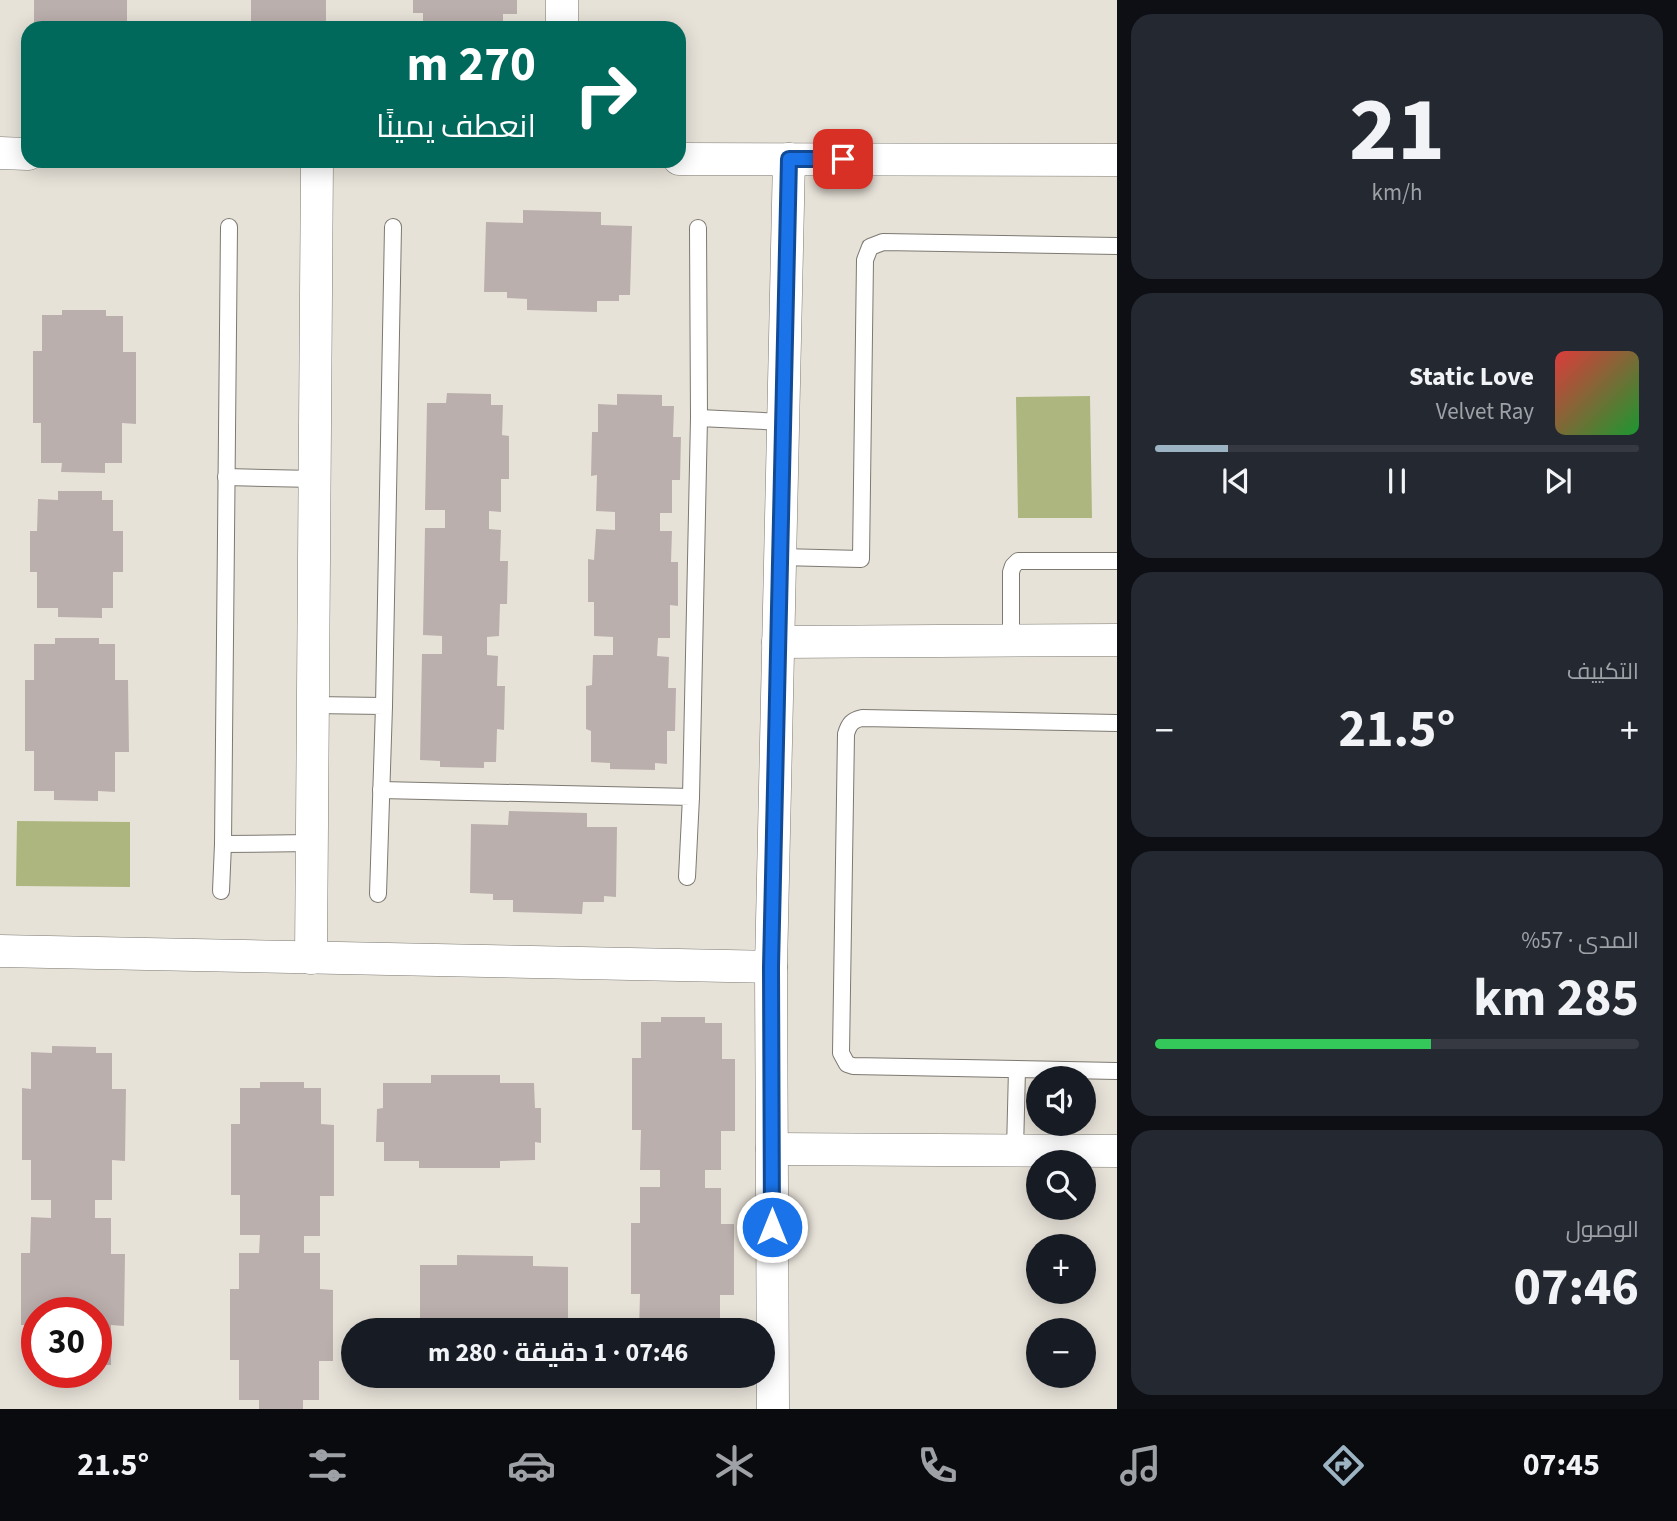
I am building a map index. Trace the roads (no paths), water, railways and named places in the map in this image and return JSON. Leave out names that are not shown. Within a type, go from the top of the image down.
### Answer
[{"type":"street","points":[[562,0],[562,21]]},
{"type":"street","points":[[0,153],[21,154]]},
{"type":"street","points":[[686,159],[1117,160]]},
{"type":"street","points":[[773,1409],[771,967],[789,159]]},
{"type":"street","points":[[311,958],[317,168]]},
{"type":"street","points":[[778,642],[1117,640]]},
{"type":"street","points":[[0,951],[771,967]]},
{"type":"street","points":[[772,1149],[1117,1151]]},
{"type":"lane","points":[[221,891],[229,227]]},
{"type":"lane","points":[[378,894],[394,227]]},
{"type":"lane","points":[[687,877],[699,418],[698,229]]},
{"type":"lane","points":[[780,557],[861,559],[864,260],[870,247],[883,242],[1117,246]]},
{"type":"lane","points":[[699,418],[783,422]]},
{"type":"lane","points":[[226,477],[315,479]]},
{"type":"lane","points":[[1010,641],[1011,572],[1017,561],[1117,561]]},
{"type":"lane","points":[[313,705],[384,706]]},
{"type":"lane","points":[[1117,723],[862,718],[854,720],[848,726],[842,1059],[853,1066],[1117,1071]]},
{"type":"lane","points":[[381,790],[691,797]]},
{"type":"lane","points":[[223,844],[312,843]]},
{"type":"lane","points":[[1015,1150],[1017,1069]]}]
